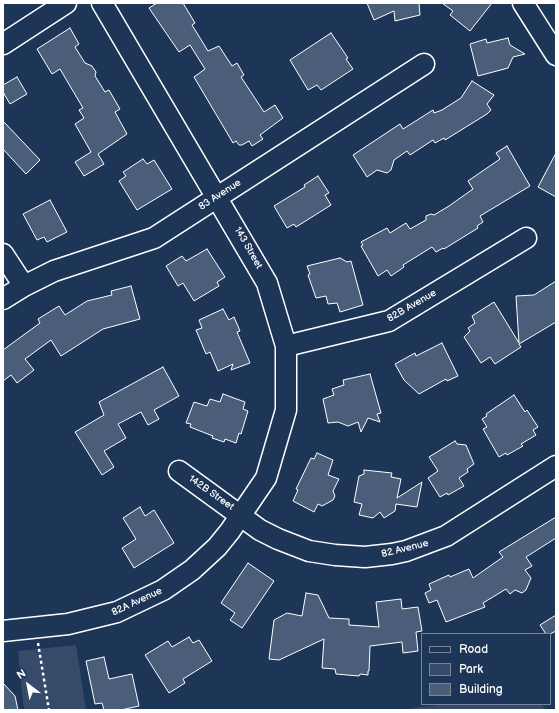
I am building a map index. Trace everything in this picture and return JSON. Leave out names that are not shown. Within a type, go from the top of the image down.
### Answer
[{"type":"street","points":[[3,44],[66,3]]},
{"type":"street","name":"143 Street","points":[[102,3],[267,283],[286,346],[286,410],[266,478],[242,515]]},
{"type":"street","points":[[523,3],[556,55]]},
{"type":"street","name":"83 Avenue","points":[[3,299],[24,286],[54,271],[154,238],[424,64]]},
{"type":"street","name":"82B Avenue","points":[[286,346],[389,321],[526,238]]},
{"type":"street","points":[[3,254],[24,286]]},
{"type":"street","name":"82 Avenue","points":[[242,515],[260,530],[310,551],[335,555],[365,557],[392,554],[433,542],[458,529],[556,466]]},
{"type":"street","name":"142B Street","points":[[180,471],[242,515]]},
{"type":"street","name":"82A Avenue","points":[[3,631],[85,621],[117,612],[143,601],[163,590],[192,570],[217,547],[242,515]]},
{"type":"path","points":[[38,642],[49,710]]},
{"type":"green space","points":[[76,645],[86,710],[24,710],[18,651]]},
{"type":"green space","points":[[441,705],[542,705],[546,710],[410,710],[413,708]]},
{"type":"building","points":[[157,3],[183,3],[195,23],[192,25],[208,51],[219,46],[232,66],[237,63],[244,75],[241,77],[264,112],[275,105],[283,118],[260,135],[263,139],[252,146],[249,141],[242,145],[239,145],[236,141],[233,143],[194,77],[205,69],[190,45],[179,52],[149,8]]},
{"type":"building","points":[[367,3],[419,3],[420,15],[395,21],[394,11],[374,20]]},
{"type":"building","points":[[442,3],[492,3],[470,31],[450,15],[453,11]]},
{"type":"building","points":[[70,28],[79,44],[75,47],[85,63],[92,66],[96,72],[95,76],[105,92],[109,90],[120,109],[115,112],[127,134],[98,154],[104,164],[84,176],[75,162],[91,152],[75,124],[84,118],[79,110],[83,108],[60,69],[52,74],[37,49]]},
{"type":"building","points":[[331,33],[348,58],[346,59],[353,69],[321,90],[317,85],[308,90],[290,60]]},
{"type":"building","points":[[508,38],[510,45],[525,54],[513,57],[508,68],[478,76],[470,44],[486,39],[487,43]]},
{"type":"building","points":[[17,77],[27,94],[10,104],[3,92],[3,85]]},
{"type":"building","points":[[472,81],[494,95],[487,104],[491,110],[487,114],[445,140],[444,138],[435,143],[433,140],[410,155],[407,151],[394,160],[391,170],[387,173],[377,170],[367,177],[353,155],[400,124],[403,129],[433,110],[434,113],[442,110],[461,98]]},
{"type":"building","points":[[3,121],[40,160],[26,174],[3,149]]},
{"type":"building","points":[[507,146],[530,186],[480,216],[483,222],[477,226],[478,228],[444,249],[443,248],[436,252],[432,247],[403,265],[404,267],[391,276],[387,270],[378,276],[361,246],[363,245],[361,242],[387,228],[390,233],[406,223],[410,229],[426,220],[426,216],[431,214],[434,215],[449,206],[473,189],[468,181],[500,159],[496,153]]},
{"type":"building","points":[[556,153],[556,197],[538,187]]},
{"type":"building","points":[[143,159],[147,164],[154,160],[172,189],[137,210],[119,181],[126,176],[123,172]]},
{"type":"building","points":[[318,176],[329,193],[325,195],[331,205],[296,227],[294,224],[287,228],[274,206],[305,187],[304,185]]},
{"type":"building","points":[[50,200],[67,232],[47,242],[44,237],[37,240],[23,214]]},
{"type":"building","points":[[207,249],[225,277],[217,282],[219,286],[194,301],[183,283],[178,286],[166,266],[182,256],[186,261]]},
{"type":"building","points":[[340,258],[347,262],[351,261],[363,305],[340,312],[337,303],[328,304],[326,296],[316,298],[308,275],[310,274],[307,266]]},
{"type":"building","points":[[556,281],[556,322],[519,344],[521,347],[495,364],[490,357],[481,363],[464,337],[470,331],[468,328],[475,323],[472,316],[494,302],[519,343],[516,296],[534,295]]},
{"type":"building","points":[[131,286],[140,319],[103,329],[61,356],[51,340],[25,359],[34,370],[17,383],[11,375],[3,381],[3,350],[40,323],[38,319],[59,306],[65,315],[87,301],[112,295],[111,291]]},
{"type":"building","points":[[223,309],[229,320],[234,317],[240,331],[237,332],[250,363],[231,370],[233,364],[218,371],[210,352],[206,354],[196,330],[202,328],[199,320]]},
{"type":"building","points":[[442,343],[458,376],[447,381],[446,379],[419,394],[404,380],[395,364],[415,353],[416,356]]},
{"type":"building","points":[[163,367],[179,396],[154,410],[159,419],[148,425],[141,412],[118,424],[126,438],[104,451],[114,467],[102,475],[75,432],[104,415],[99,402]]},
{"type":"building","points":[[370,374],[381,413],[377,414],[380,422],[368,418],[361,432],[358,422],[348,426],[338,422],[328,423],[323,399],[334,395],[332,389],[344,385],[343,380]]},
{"type":"building","points":[[223,394],[245,402],[243,409],[248,411],[241,434],[239,433],[236,443],[225,439],[224,442],[212,438],[213,436],[190,427],[191,424],[186,423],[194,402],[207,406],[210,399],[220,402]]},
{"type":"building","points":[[514,395],[525,412],[527,410],[538,427],[533,430],[536,435],[521,444],[523,446],[507,455],[506,453],[499,457],[483,429],[487,427],[482,419],[487,416],[486,414]]},
{"type":"building","points":[[455,441],[457,444],[466,445],[474,464],[467,469],[468,472],[459,478],[464,486],[448,495],[447,493],[440,497],[428,478],[438,471],[429,457]]},
{"type":"building","points":[[317,453],[333,460],[328,475],[339,479],[333,491],[335,496],[333,500],[322,506],[318,504],[314,512],[293,501],[298,490],[296,489],[311,458],[314,459]]},
{"type":"building","points":[[364,470],[392,473],[391,477],[401,479],[397,498],[422,482],[417,507],[396,504],[395,511],[384,518],[380,512],[373,518],[359,515],[362,504],[354,502],[359,476],[364,474]]},
{"type":"building","points":[[140,507],[145,516],[154,510],[174,543],[134,568],[122,548],[136,539],[123,518]]},
{"type":"building","points":[[556,517],[556,538],[526,557],[532,566],[525,570],[531,578],[526,590],[522,593],[515,590],[510,594],[506,589],[483,603],[485,607],[446,622],[437,600],[429,603],[425,593],[431,590],[429,584],[449,575],[450,577],[469,569],[473,578],[503,557],[499,552]]},
{"type":"building","points":[[248,563],[274,581],[242,628],[230,620],[235,613],[221,603]]},
{"type":"building","points":[[306,593],[318,595],[329,618],[349,619],[349,625],[379,627],[376,602],[401,599],[402,609],[418,607],[422,631],[416,632],[418,651],[403,653],[402,642],[370,646],[368,675],[360,674],[359,676],[336,674],[335,669],[322,668],[324,639],[279,660],[269,659],[274,620],[287,613],[302,616]]},
{"type":"building","points":[[556,615],[556,631],[551,634],[545,633],[540,625]]},
{"type":"building","points":[[189,637],[193,643],[199,640],[212,661],[183,679],[185,683],[169,693],[145,655],[168,641],[172,647]]},
{"type":"building","points":[[104,657],[109,679],[132,674],[139,706],[121,710],[104,710],[102,703],[95,704],[86,661]]},
{"type":"building","points":[[3,683],[15,696],[18,710],[3,710]]}]
